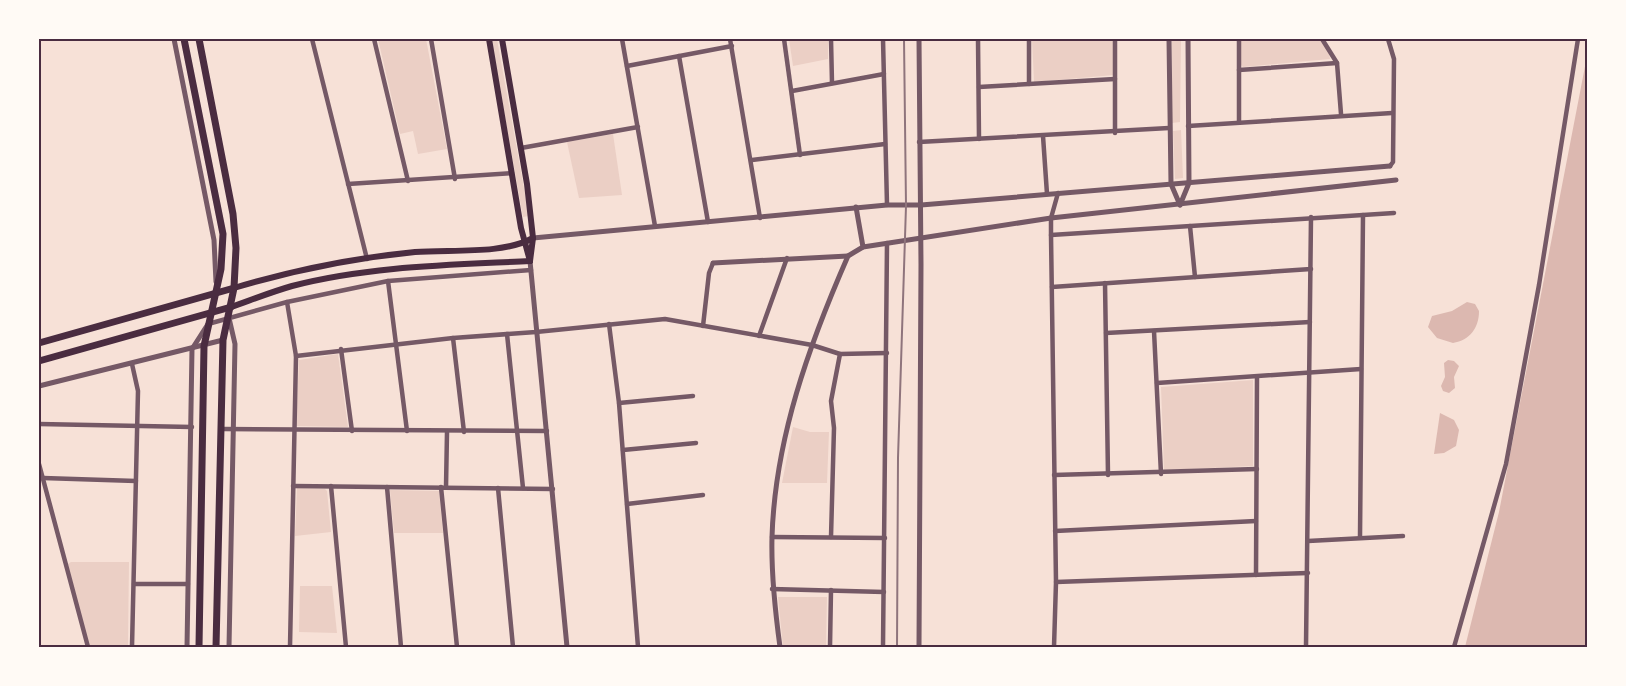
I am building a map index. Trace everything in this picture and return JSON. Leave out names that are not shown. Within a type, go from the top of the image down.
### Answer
[{"type":"main road","points":[[184,39],[223,234],[221,269],[204,346],[199,647]]},
{"type":"main road","points":[[199,39],[233,214],[236,249],[234,288],[223,340],[223,429],[216,647]]},
{"type":"main road","points":[[489,39],[524,243],[530,261]]},
{"type":"main road","points":[[502,39],[521,148],[533,238],[530,261]]},
{"type":"main road","points":[[39,344],[215,295],[292,270],[414,252],[517,246],[533,238]]},
{"type":"main road","points":[[39,361],[231,307],[291,287],[326,279],[411,267],[530,261]]},
{"type":"street","points":[[174,39],[214,240],[215,295]]},
{"type":"street","points":[[312,39],[367,259]]},
{"type":"street","points":[[374,39],[408,181]]},
{"type":"street","points":[[431,39],[455,179]]},
{"type":"street","points":[[622,39],[655,226]]},
{"type":"street","points":[[730,39],[760,218]]},
{"type":"street","points":[[784,39],[800,155]]},
{"type":"street","points":[[831,39],[831,83]]},
{"type":"street","points":[[883,39],[887,205]]},
{"type":"street","points":[[919,39],[921,205],[919,647]]},
{"type":"street","points":[[978,39],[980,139]]},
{"type":"street","points":[[1029,39],[1029,84]]},
{"type":"street","points":[[1115,39],[1115,133]]},
{"type":"street","points":[[1169,39],[1171,184],[1180,205]]},
{"type":"street","points":[[1180,205],[1189,183],[1188,39]]},
{"type":"street","points":[[1239,39],[1239,122]]},
{"type":"street","points":[[1322,39],[1337,63],[1341,114]]},
{"type":"street","points":[[533,238],[856,207],[921,205],[1390,166],[1393,162],[1394,60],[1388,39]]},
{"type":"street","points":[[1455,647],[1506,464],[1539,285],[1578,39]]},
{"type":"street","points":[[627,66],[732,46]]},
{"type":"street","points":[[679,56],[708,222]]},
{"type":"street","points":[[1239,70],[1337,63]]},
{"type":"street","points":[[792,91],[884,74]]},
{"type":"street","points":[[979,87],[1115,79]]},
{"type":"street","points":[[1187,126],[1341,114],[1392,113]]},
{"type":"street","points":[[521,148],[638,127]]},
{"type":"street","points":[[919,142],[1115,133],[1169,128]]},
{"type":"street","points":[[1043,136],[1047,194]]},
{"type":"street","points":[[752,160],[885,144]]},
{"type":"street","points":[[348,184],[455,179],[512,173]]},
{"type":"street","points":[[703,326],[709,273],[713,262],[848,256],[863,247],[1051,218],[1396,180]]},
{"type":"street","points":[[1054,647],[1056,582],[1051,218],[1058,193]]},
{"type":"street","points":[[856,207],[863,247]]},
{"type":"street","points":[[1051,235],[1394,213]]},
{"type":"street","points":[[1360,537],[1363,215]]},
{"type":"street","points":[[1306,647],[1311,218]]},
{"type":"street","points":[[1190,226],[1195,277]]},
{"type":"street","points":[[884,647],[887,243]]},
{"type":"street","points":[[780,647],[772,589],[772,537],[776,484],[786,434],[812,345],[848,256]]},
{"type":"street","points":[[759,336],[787,258]]},
{"type":"street","points":[[530,261],[567,647]]},
{"type":"street","points":[[1052,287],[1311,269]]},
{"type":"street","points":[[187,647],[192,349],[208,324],[287,302],[388,281],[531,270]]},
{"type":"street","points":[[388,281],[406,431]]},
{"type":"street","points":[[1105,283],[1108,475]]},
{"type":"street","points":[[287,302],[296,356],[290,647]]},
{"type":"street","points":[[229,318],[235,344],[229,647]]},
{"type":"street","points":[[296,356],[396,343],[665,319],[812,345],[840,354],[887,353]]},
{"type":"street","points":[[1106,333],[1310,322]]},
{"type":"street","points":[[609,324],[619,403],[638,647]]},
{"type":"street","points":[[1154,331],[1161,474]]},
{"type":"street","points":[[507,334],[523,488]]},
{"type":"street","points":[[453,338],[464,432]]},
{"type":"street","points":[[39,386],[223,340]]},
{"type":"street","points":[[341,349],[352,430]]},
{"type":"street","points":[[831,537],[834,428],[831,401],[840,354]]},
{"type":"street","points":[[132,364],[138,391],[132,647]]},
{"type":"street","points":[[1157,383],[1361,369]]},
{"type":"street","points":[[1256,575],[1257,376]]},
{"type":"street","points":[[619,403],[693,396]]},
{"type":"street","points":[[39,424],[192,427]]},
{"type":"street","points":[[223,429],[547,431]]},
{"type":"street","points":[[447,432],[443,487],[456,647]]},
{"type":"street","points":[[623,450],[696,443]]},
{"type":"street","points":[[39,464],[88,647]]},
{"type":"street","points":[[1054,475],[1161,474],[1257,469]]},
{"type":"street","points":[[43,478],[136,481]]},
{"type":"street","points":[[293,486],[553,489]]},
{"type":"street","points":[[331,486],[346,647]]},
{"type":"street","points":[[387,487],[400,647]]},
{"type":"street","points":[[498,488],[513,647]]},
{"type":"street","points":[[627,504],[703,495]]},
{"type":"street","points":[[1055,531],[1256,521]]},
{"type":"street","points":[[1308,541],[1403,536]]},
{"type":"street","points":[[772,537],[885,538]]},
{"type":"street","points":[[1056,582],[1308,573]]},
{"type":"street","points":[[134,584],[189,584]]},
{"type":"street","points":[[772,589],[884,592]]},
{"type":"street","points":[[830,647],[831,590]]},
{"type":"shaded area","points":[[378,39],[426,39],[447,149],[418,154],[413,131],[400,134]]},
{"type":"shaded area","points":[[491,39],[497,39],[529,216],[523,217]]},
{"type":"shaded area","points":[[789,39],[828,39],[828,59],[793,66]]},
{"type":"shaded area","points":[[1032,39],[1113,39],[1114,75],[1034,82]]},
{"type":"shaded area","points":[[1172,39],[1181,39],[1180,122],[1172,123]]},
{"type":"shaded area","points":[[1241,39],[1319,39],[1329,52],[1330,59],[1243,67],[1241,65]]},
{"type":"shaded area","points":[[1587,56],[1587,647],[1465,647],[1499,512]]},
{"type":"shaded area","points":[[1181,130],[1183,178],[1175,179],[1173,131]]},
{"type":"shaded area","points":[[613,134],[622,195],[579,198],[567,142]]},
{"type":"shaded area","points":[[1467,302],[1475,304],[1479,311],[1475,328],[1469,336],[1453,343],[1437,338],[1428,327],[1432,316],[1452,311]]},
{"type":"shaded area","points":[[338,354],[348,427],[296,426],[299,360]]},
{"type":"shaded area","points":[[1448,360],[1454,361],[1459,366],[1454,377],[1455,388],[1449,393],[1443,391],[1441,386],[1445,377],[1444,363]]},
{"type":"shaded area","points":[[1253,380],[1253,466],[1164,470],[1161,387]]},
{"type":"shaded area","points":[[1440,413],[1454,420],[1459,430],[1456,446],[1444,453],[1434,454]]},
{"type":"shaded area","points":[[793,427],[810,432],[829,432],[827,483],[782,483]]},
{"type":"shaded area","points":[[297,488],[327,491],[331,532],[295,536]]},
{"type":"shaded area","points":[[390,490],[439,491],[443,533],[394,533]]},
{"type":"shaded area","points":[[71,562],[129,562],[128,647],[89,647],[68,564]]},
{"type":"shaded area","points":[[300,586],[332,586],[337,633],[299,632]]},
{"type":"shaded area","points":[[778,597],[827,597],[826,647],[783,647]]},
{"type":"railway","points":[[897,647],[898,458],[906,206],[904,39]]}]
